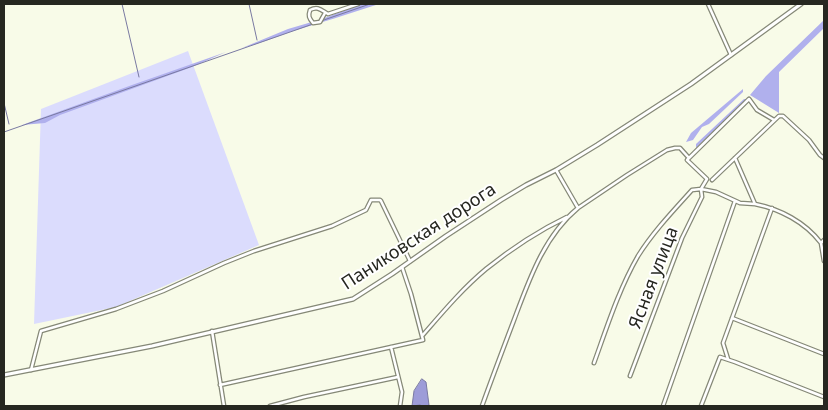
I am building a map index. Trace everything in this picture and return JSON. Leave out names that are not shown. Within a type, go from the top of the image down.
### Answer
[{"type":"street","points":[[325,13],[320,22],[313,23],[308,15],[310,10],[314,8],[319,8],[328,14],[358,4]]},
{"type":"street","points":[[708,4],[731,55]]},
{"type":"street","name":"Паниковская дорога","points":[[4,375],[152,346],[352,299],[501,200],[556,170],[691,84],[801,4]]},
{"type":"street","points":[[701,189],[707,179],[687,160],[749,99],[757,110],[774,120]]},
{"type":"street","points":[[712,180],[779,116],[783,116],[809,140],[824,158]]},
{"type":"street","points":[[482,406],[526,287],[559,226],[578,208],[667,150],[680,148],[690,158]]},
{"type":"street","points":[[735,158],[755,204]]},
{"type":"street","points":[[556,170],[578,208]]},
{"type":"street","points":[[594,363],[627,276],[639,254],[653,234],[692,190],[701,189],[716,192],[740,203],[772,208],[804,225],[813,232],[821,243],[824,261]]},
{"type":"street","name":"Ясная улица","points":[[630,376],[682,238],[702,196],[701,189]]},
{"type":"street","points":[[31,370],[41,331],[116,309],[163,291],[254,251],[332,226],[366,210],[371,200],[380,200],[410,261]]},
{"type":"street","points":[[663,406],[734,201]]},
{"type":"street","points":[[728,360],[723,343],[772,208]]},
{"type":"street","points":[[220,385],[423,340],[422,337],[450,304],[486,270],[546,227],[568,216]]},
{"type":"street","points":[[821,243],[824,240]]},
{"type":"street","points":[[402,267],[422,337]]},
{"type":"street","points":[[732,318],[824,354]]},
{"type":"street","points":[[212,332],[224,406]]},
{"type":"street","points":[[391,347],[402,392],[400,406]]},
{"type":"street","points":[[700,406],[720,358],[824,397]]},
{"type":"street","points":[[270,406],[398,377]]},
{"type":"shaded area","points":[[361,4],[379,4],[242,48],[288,29],[322,19]]},
{"type":"shaded area","points":[[824,20],[824,28],[779,72],[779,113],[750,95],[766,76]]},
{"type":"shaded area","points":[[188,51],[259,245],[116,307],[34,324],[41,109]]},
{"type":"shaded area","points":[[226,52],[192,67],[60,115],[45,123],[22,125],[132,85]]},
{"type":"shaded area","points":[[743,89],[743,92],[709,124],[702,127],[693,140],[686,142],[691,133]]},
{"type":"shaded area","points":[[744,99],[747,99],[696,148],[696,144]]},
{"type":"shaded area","points":[[422,379],[426,382],[429,405],[412,406],[414,391]]},
{"type":"waterway","points":[[122,4],[139,77]]},
{"type":"waterway","points":[[249,4],[257,40]]},
{"type":"waterway","points":[[321,21],[370,4]]},
{"type":"waterway","points":[[4,132],[313,24]]},
{"type":"waterway","points":[[4,103],[9,124]]}]
